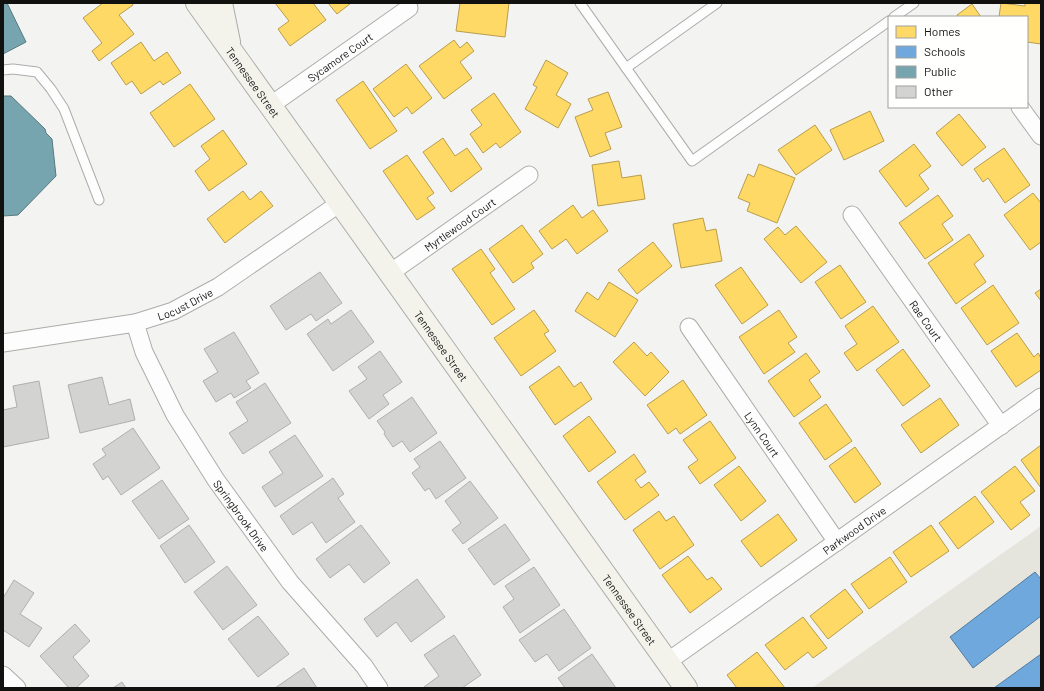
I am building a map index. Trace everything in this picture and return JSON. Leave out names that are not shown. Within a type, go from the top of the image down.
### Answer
[{"type":"main road","name":"Tennessee Street","points":[[197,3],[686,688]]},
{"type":"main road","points":[[221,3],[230,49]]},
{"type":"street","name":"Sycamore Court","points":[[271,106],[409,8]]},
{"type":"street","points":[[1021,108],[1041,136]]},
{"type":"street","name":"Myrtlewood Court","points":[[390,273],[529,175]]},
{"type":"street","name":"Locust Drive","points":[[3,343],[135,323],[173,311],[218,287],[340,202]]},
{"type":"street","name":"Rae Court","points":[[852,215],[1001,426]]},
{"type":"street","name":"Springbrook Drive","points":[[135,323],[144,352],[175,414],[216,480],[290,582],[364,666],[379,688]]},
{"type":"street","name":"Lynn Court","points":[[689,327],[837,542]]},
{"type":"street","name":"Parkwood Drive","points":[[668,662],[1041,397]]},
{"type":"street","points":[[3,675],[17,688]]},
{"type":"lane","points":[[580,3],[692,161],[888,22]]},
{"type":"lane","points":[[626,68],[717,3]]},
{"type":"lane","points":[[895,16],[913,3]]},
{"type":"lane","points":[[3,70],[13,69],[37,72],[51,89],[64,109],[99,200]]},
{"type":"shaded area","points":[[1041,526],[1041,688],[812,688]]},
{"type":"building: Homes","points":[[103,3],[132,3],[133,5],[119,15],[134,34],[99,61],[92,51],[102,43],[83,18]]},
{"type":"building: Homes","points":[[275,3],[313,3],[326,20],[290,46],[278,29],[289,21]]},
{"type":"building: Homes","points":[[328,3],[351,3],[337,14]]},
{"type":"building: Homes","points":[[460,3],[509,3],[505,37],[456,31]]},
{"type":"building: Homes","points":[[1001,3],[1025,6],[1025,3],[1041,3],[1041,44],[1028,42],[1028,16],[999,16]]},
{"type":"building: Homes","points":[[972,4],[980,16],[958,16]]},
{"type":"building: Homes","points":[[454,40],[460,48],[467,42],[474,51],[460,62],[472,78],[444,99],[419,66]]},
{"type":"building: Homes","points":[[141,42],[154,61],[167,52],[181,73],[163,85],[160,81],[141,94],[132,81],[126,85],[111,63]]},
{"type":"building: Homes","points":[[546,60],[568,73],[556,95],[571,104],[558,128],[525,109],[537,87],[533,85]]},
{"type":"building: Homes","points":[[406,64],[432,98],[412,114],[407,107],[394,117],[373,89]]},
{"type":"building: Homes","points":[[363,81],[397,131],[370,149],[336,100]]},
{"type":"building: Homes","points":[[190,84],[215,119],[174,147],[150,113]]},
{"type":"building: Homes","points":[[608,92],[622,127],[605,133],[611,149],[590,157],[575,117],[593,110],[588,99]]},
{"type":"building: Homes","points":[[494,93],[521,132],[500,148],[496,143],[483,153],[470,134],[482,125],[471,110]]},
{"type":"building: Homes","points":[[870,111],[884,141],[844,160],[830,130]]},
{"type":"building: Homes","points":[[959,114],[986,147],[962,166],[936,133]]},
{"type":"building: Homes","points":[[815,125],[832,150],[796,175],[778,150]]},
{"type":"building: Homes","points":[[223,130],[247,164],[209,191],[195,171],[210,159],[201,146]]},
{"type":"building: Homes","points":[[443,138],[455,156],[467,148],[482,169],[451,192],[423,152]]},
{"type":"building: Homes","points":[[914,144],[931,166],[919,175],[929,189],[906,207],[879,171]]},
{"type":"building: Homes","points":[[1004,148],[1030,185],[1005,203],[988,178],[983,182],[974,169]]},
{"type":"building: Homes","points":[[407,155],[434,193],[427,198],[435,208],[417,220],[383,171]]},
{"type":"building: Homes","points":[[619,161],[622,178],[641,175],[645,199],[598,206],[592,165]]},
{"type":"building: Homes","points":[[759,164],[795,178],[777,223],[747,211],[750,203],[738,198],[748,174],[754,177]]},
{"type":"building: Homes","points":[[243,191],[250,200],[261,191],[273,206],[225,243],[207,219]]},
{"type":"building: Homes","points":[[1033,193],[1041,203],[1041,242],[1030,250],[1004,215]]},
{"type":"building: Homes","points":[[938,195],[953,216],[942,224],[953,240],[925,259],[899,223]]},
{"type":"building: Homes","points":[[573,205],[582,218],[593,210],[608,231],[577,254],[566,239],[552,249],[539,231]]},
{"type":"building: Homes","points":[[703,218],[706,231],[716,229],[722,261],[681,268],[673,224]]},
{"type":"building: Homes","points":[[522,225],[543,254],[531,263],[534,268],[513,283],[489,249]]},
{"type":"building: Homes","points":[[796,226],[827,262],[801,283],[764,239],[778,227],[785,235]]},
{"type":"building: Homes","points":[[969,234],[984,256],[974,264],[986,282],[956,304],[928,263]]},
{"type":"building: Homes","points":[[653,242],[672,266],[637,294],[618,270]]},
{"type":"building: Homes","points":[[481,249],[495,269],[490,273],[515,309],[492,325],[452,269]]},
{"type":"building: Homes","points":[[840,265],[866,302],[841,319],[815,282]]},
{"type":"building: Homes","points":[[741,267],[768,305],[742,324],[715,285]]},
{"type":"building: Homes","points":[[609,282],[638,300],[615,337],[575,311],[587,292],[598,300]]},
{"type":"building: Homes","points":[[993,285],[1019,323],[987,345],[961,308]]},
{"type":"building: Homes","points":[[1041,289],[1041,301],[1035,293]]},
{"type":"building: Homes","points":[[873,306],[899,342],[857,371],[844,353],[857,344],[845,326]]},
{"type":"building: Homes","points":[[534,310],[549,331],[544,334],[556,351],[521,376],[494,338]]},
{"type":"building: Homes","points":[[779,310],[797,337],[788,343],[795,352],[764,374],[739,337]]},
{"type":"building: Homes","points":[[1017,333],[1034,357],[1038,353],[1041,358],[1041,370],[1016,387],[991,351]]},
{"type":"building: Homes","points":[[634,342],[647,356],[651,352],[669,372],[645,396],[613,362]]},
{"type":"building: Homes","points":[[903,349],[930,386],[903,406],[876,370]]},
{"type":"building: Homes","points":[[806,353],[820,372],[809,380],[821,397],[794,417],[768,381]]},
{"type":"building: Homes","points":[[559,366],[574,387],[581,382],[592,399],[555,425],[529,387]]},
{"type":"building: Homes","points":[[683,380],[707,415],[680,434],[676,428],[668,434],[647,405]]},
{"type":"building: Homes","points":[[940,398],[959,425],[921,453],[901,425]]},
{"type":"building: Homes","points":[[826,404],[852,441],[825,460],[799,423]]},
{"type":"building: Homes","points":[[589,416],[616,452],[589,472],[563,436]]},
{"type":"building: Homes","points":[[710,421],[736,458],[700,484],[688,467],[698,460],[683,440]]},
{"type":"building: Homes","points":[[1041,445],[1041,488],[1021,460]]},
{"type":"building: Homes","points":[[855,447],[881,484],[855,503],[829,466]]},
{"type":"building: Homes","points":[[634,454],[646,472],[635,480],[641,488],[649,482],[659,495],[625,520],[597,482]]},
{"type":"building: Homes","points":[[739,466],[766,501],[741,521],[714,485]]},
{"type":"building: Homes","points":[[1015,466],[1035,491],[1020,502],[1030,515],[1011,530],[981,492]]},
{"type":"building: Homes","points":[[975,496],[994,522],[958,549],[939,523]]},
{"type":"building: Homes","points":[[659,511],[666,521],[674,516],[694,545],[660,569],[633,530]]},
{"type":"building: Homes","points":[[778,514],[797,540],[761,567],[741,541]]},
{"type":"building: Homes","points":[[931,525],[949,551],[911,577],[893,552]]},
{"type":"building: Homes","points":[[688,556],[707,580],[712,577],[722,589],[690,613],[662,575]]},
{"type":"building: Homes","points":[[890,557],[907,582],[869,609],[851,584]]},
{"type":"building: Homes","points":[[845,589],[863,612],[828,639],[810,616]]},
{"type":"building: Homes","points":[[803,617],[827,648],[813,658],[808,652],[785,670],[765,645]]},
{"type":"building: Homes","points":[[757,652],[785,688],[737,688],[727,675]]},
{"type":"building: Schools","points":[[1035,572],[1041,579],[1041,616],[973,668],[950,637]]},
{"type":"building: Schools","points":[[1041,654],[1041,688],[994,688]]},
{"type":"building: Public","points":[[3,3],[7,3],[26,42],[3,54]]},
{"type":"building: Public","points":[[3,96],[11,96],[45,129],[46,133],[52,139],[56,176],[18,215],[3,216]]},
{"type":"building: Other","points":[[320,272],[342,303],[316,321],[311,314],[286,330],[270,306]]},
{"type":"building: Other","points":[[351,310],[374,342],[333,371],[307,334],[328,319],[331,324]]},
{"type":"building: Other","points":[[234,332],[259,373],[246,381],[251,388],[234,398],[231,393],[216,402],[203,381],[218,372],[204,349]]},
{"type":"building: Other","points":[[380,351],[402,382],[383,395],[389,404],[369,419],[349,391],[367,379],[358,367]]},
{"type":"building: Other","points":[[102,377],[109,405],[130,399],[135,420],[80,433],[68,385]]},
{"type":"building: Other","points":[[39,381],[49,438],[3,447],[3,410],[17,407],[13,386]]},
{"type":"building: Other","points":[[265,383],[291,423],[243,454],[229,433],[248,421],[236,402]]},
{"type":"building: Other","points":[[412,397],[437,433],[410,452],[402,441],[393,447],[377,421]]},
{"type":"building: Other","points":[[133,428],[160,468],[121,495],[108,476],[103,480],[93,464],[106,455],[102,449]]},
{"type":"building: Other","points":[[295,435],[323,476],[275,507],[262,487],[283,473],[269,452]]},
{"type":"building: Other","points":[[440,441],[466,478],[436,499],[429,488],[425,491],[412,473],[420,467],[414,459]]},
{"type":"building: Other","points":[[333,478],[344,494],[338,498],[355,522],[326,543],[312,522],[293,535],[280,516]]},
{"type":"building: Other","points":[[162,480],[189,519],[159,539],[132,501]]},
{"type":"building: Other","points":[[470,481],[498,518],[463,544],[452,530],[461,523],[445,501]]},
{"type":"building: Other","points":[[505,524],[530,560],[494,585],[468,549]]},
{"type":"building: Other","points":[[189,525],[215,562],[185,583],[160,546]]},
{"type":"building: Other","points":[[361,525],[390,563],[364,583],[349,564],[330,578],[316,559]]},
{"type":"building: Other","points":[[227,566],[257,605],[223,630],[194,592]]},
{"type":"building: Other","points":[[534,567],[560,605],[520,633],[503,607],[514,599],[505,586]]},
{"type":"building: Other","points":[[417,579],[445,617],[411,642],[396,622],[377,637],[364,619]]},
{"type":"building: Other","points":[[14,580],[34,593],[20,614],[42,628],[29,647],[3,630],[3,598]]},
{"type":"building: Other","points":[[564,609],[591,648],[559,671],[547,654],[535,662],[519,640]]},
{"type":"building: Other","points":[[258,616],[289,654],[258,677],[228,639]]},
{"type":"building: Other","points":[[75,624],[90,641],[73,657],[89,676],[76,688],[69,688],[40,656]]},
{"type":"building: Other","points":[[454,635],[481,675],[462,688],[425,688],[424,687],[439,676],[424,655]]},
{"type":"building: Other","points":[[592,654],[616,688],[565,688],[558,678]]},
{"type":"building: Other","points":[[304,668],[317,688],[275,688]]},
{"type":"building: Other","points":[[122,682],[126,688],[113,688]]}]
